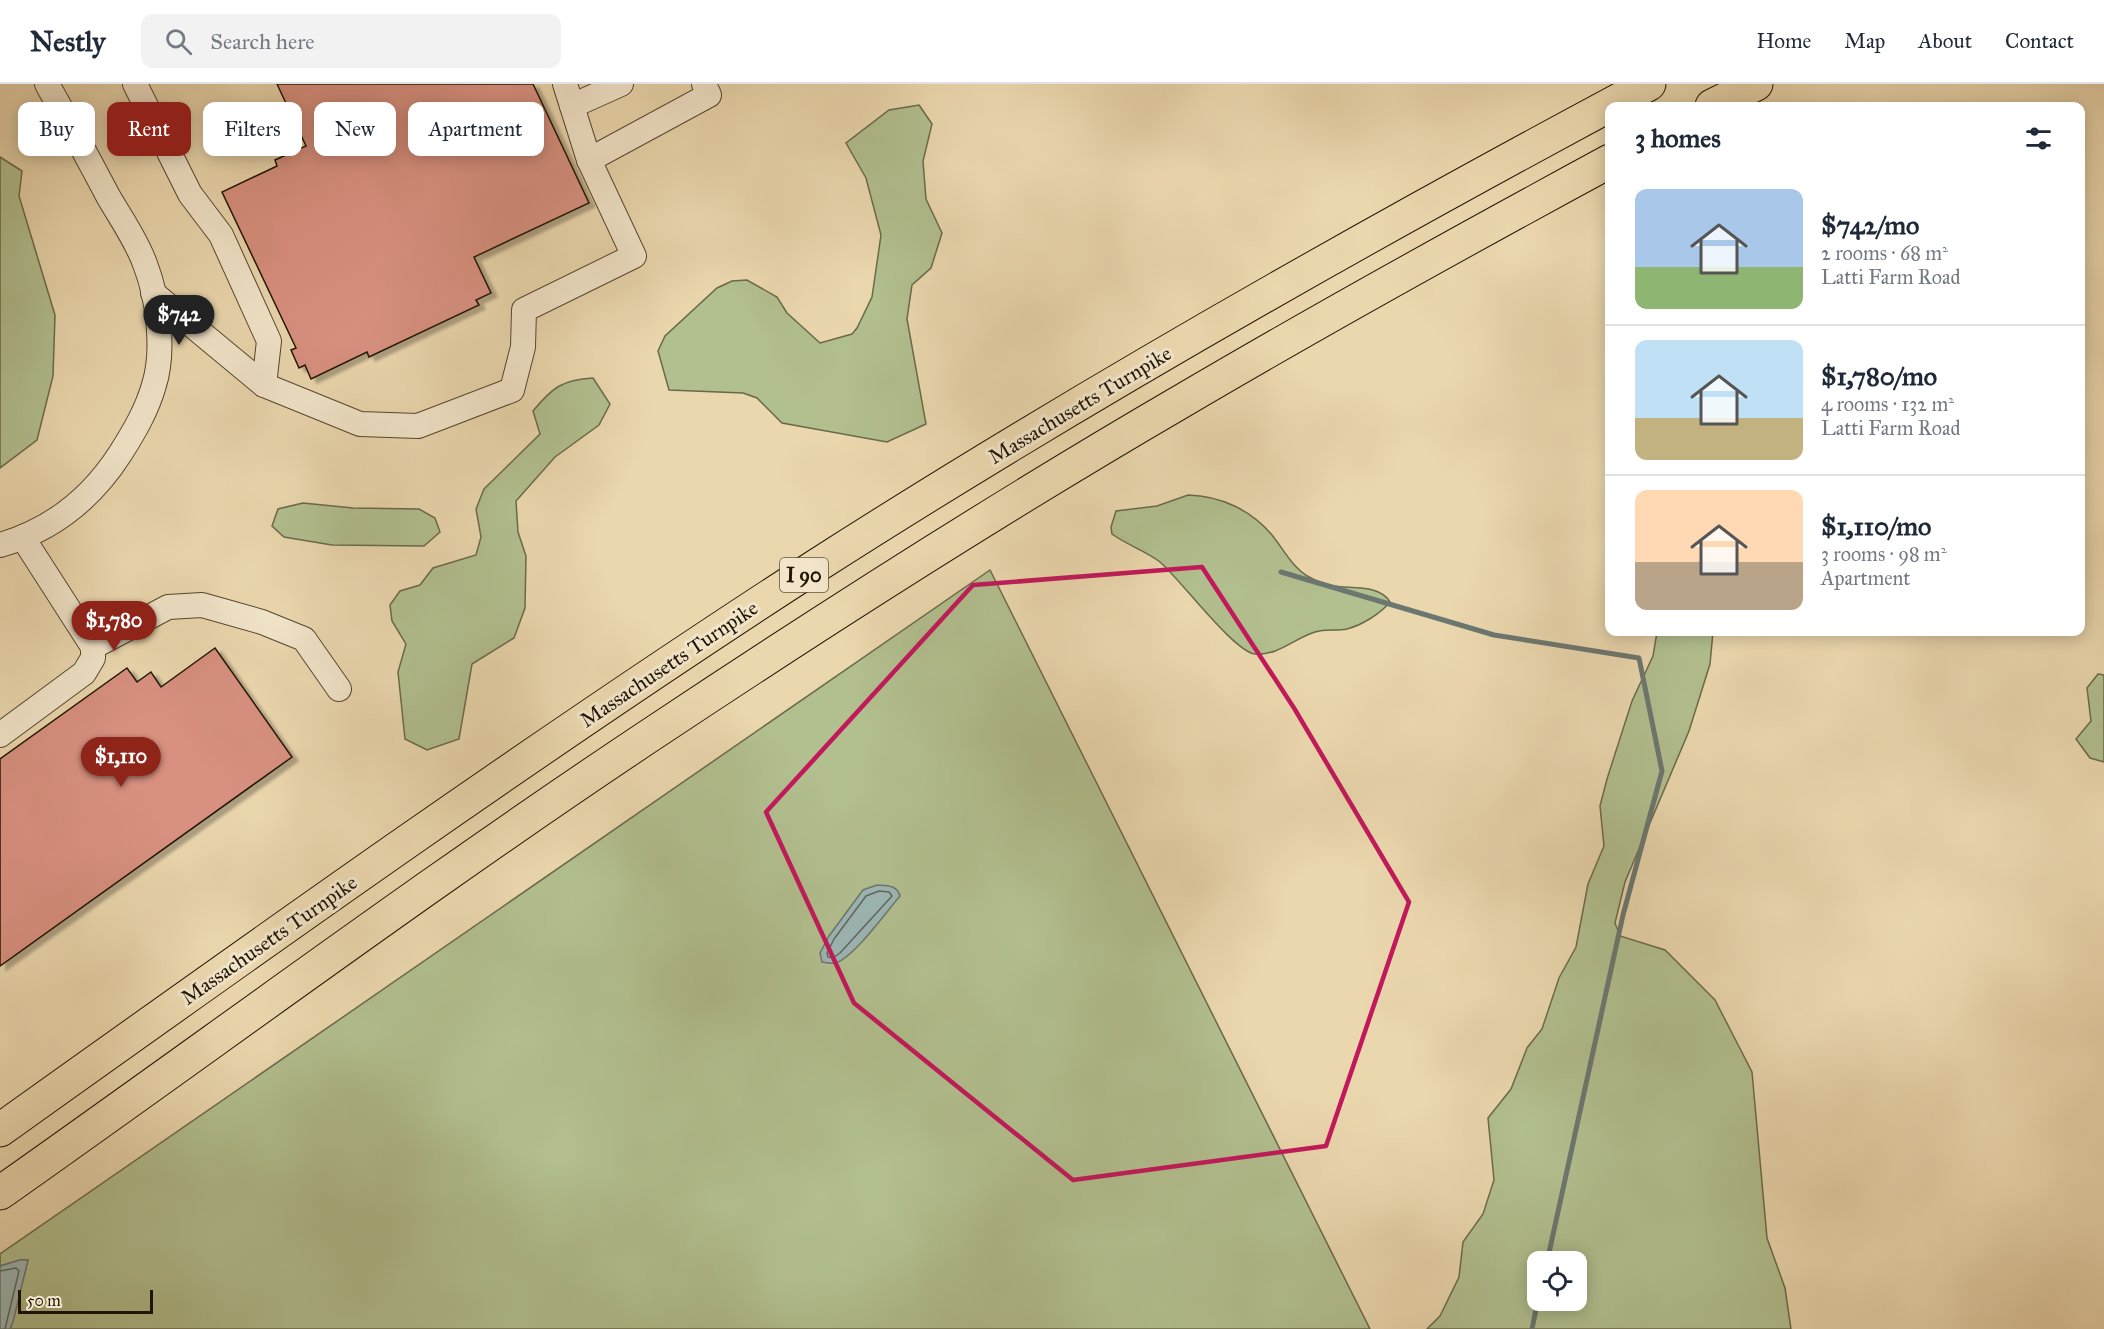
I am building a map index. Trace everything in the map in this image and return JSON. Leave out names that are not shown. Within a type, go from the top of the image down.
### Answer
[{"type":"highway","name":"Massachusetts Turnpike","points":[[1616,102],[1649,84]]},
{"type":"highway","points":[[1720,102],[1756,84]]},
{"type":"highway","name":"Massachusetts Turnpike","points":[[0,1130],[212,979],[586,719],[818,566],[1036,430],[1217,324],[1428,203],[1605,108]]},
{"type":"highway","name":"I 90","points":[[0,1193],[430,887],[657,731],[853,603],[1177,403],[1327,317],[1605,164]]},
{"type":"street","points":[[0,735],[84,673],[93,658],[93,647],[11,541],[46,527],[63,516],[89,494],[109,471],[146,409],[155,382],[159,350],[158,321],[145,263],[47,84]]},
{"type":"street","points":[[135,84],[190,194],[220,235],[269,341],[264,385]]},
{"type":"street","points":[[153,292],[264,385],[360,424],[418,426],[512,390],[523,348],[524,310],[634,256],[589,160],[568,95],[621,84]]},
{"type":"street","points":[[589,160],[709,95],[704,84]]},
{"type":"street","points":[[93,647],[168,607],[202,605],[262,622],[304,639],[339,689]]},
{"type":"highlighted area","points":[[1202,567],[1294,708],[1409,902],[1326,1146],[1073,1180],[854,1003],[766,812],[973,585]]},
{"type":"green space","points":[[919,105],[932,124],[923,161],[926,199],[942,233],[931,268],[912,285],[907,319],[926,424],[887,442],[782,423],[757,398],[743,393],[669,390],[658,351],[665,336],[717,288],[732,281],[747,280],[777,297],[787,313],[820,343],[852,334],[872,297],[881,235],[866,178],[846,143],[889,110]]},
{"type":"green space","points":[[0,157],[22,171],[19,196],[55,315],[53,376],[37,440],[0,468]]},
{"type":"green space","points":[[593,378],[610,404],[599,425],[555,457],[516,501],[518,532],[526,556],[525,608],[514,638],[472,664],[459,739],[427,750],[405,739],[398,672],[406,644],[392,621],[390,605],[400,591],[420,585],[433,568],[476,555],[481,537],[476,509],[484,489],[540,434],[533,411],[546,396],[559,386]]},
{"type":"green space","points":[[1188,495],[1224,502],[1255,518],[1303,573],[1321,583],[1365,588],[1379,592],[1390,602],[1376,615],[1353,627],[1315,632],[1279,650],[1263,654],[1255,654],[1246,650],[1221,628],[1160,562],[1112,534],[1111,527],[1116,511],[1157,506]]},
{"type":"green space","points":[[303,503],[353,508],[419,509],[435,518],[440,532],[424,546],[332,545],[284,537],[272,526],[278,509]]},
{"type":"green space","points":[[990,570],[1370,1329],[10,1329],[28,1260],[0,1266],[0,1254]]},
{"type":"green space","points":[[1656,636],[1713,636],[1710,664],[1689,731],[1625,882],[1615,923],[1620,936],[1665,950],[1715,1000],[1752,1072],[1767,1238],[1785,1288],[1791,1329],[1427,1329],[1440,1316],[1459,1277],[1463,1242],[1483,1214],[1494,1180],[1488,1118],[1511,1089],[1527,1048],[1542,1029],[1559,978],[1576,947],[1588,884],[1604,846],[1600,806],[1632,701],[1653,656]]},
{"type":"green space","points":[[2098,674],[2104,675],[2104,762],[2090,758],[2076,739],[2091,721],[2087,688]]},
{"type":"water","points":[[877,885],[894,888],[900,896],[870,933],[844,959],[836,963],[822,962],[820,953],[829,936],[863,890]]},
{"type":"water","points":[[28,1260],[13,1322],[10,1329],[0,1329],[0,1266]]},
{"type":"building","points":[[277,84],[533,84],[541,102],[408,102],[408,156],[544,156],[544,107],[589,203],[474,257],[491,293],[476,300],[479,305],[369,357],[367,352],[311,379],[305,365],[299,368],[291,350],[296,348],[222,192],[277,166],[275,160],[284,156],[302,156],[302,148],[306,146],[302,137],[302,102],[285,102]]},
{"type":"building","points":[[215,648],[292,757],[0,966],[0,759],[127,668],[137,682],[151,672],[161,687]]},
{"type":"waterway","points":[[1281,572],[1494,635],[1639,658],[1662,771],[1623,915],[1549,1251]]},
{"type":"waterway","points":[[1532,1329],[1536,1311]]}]
